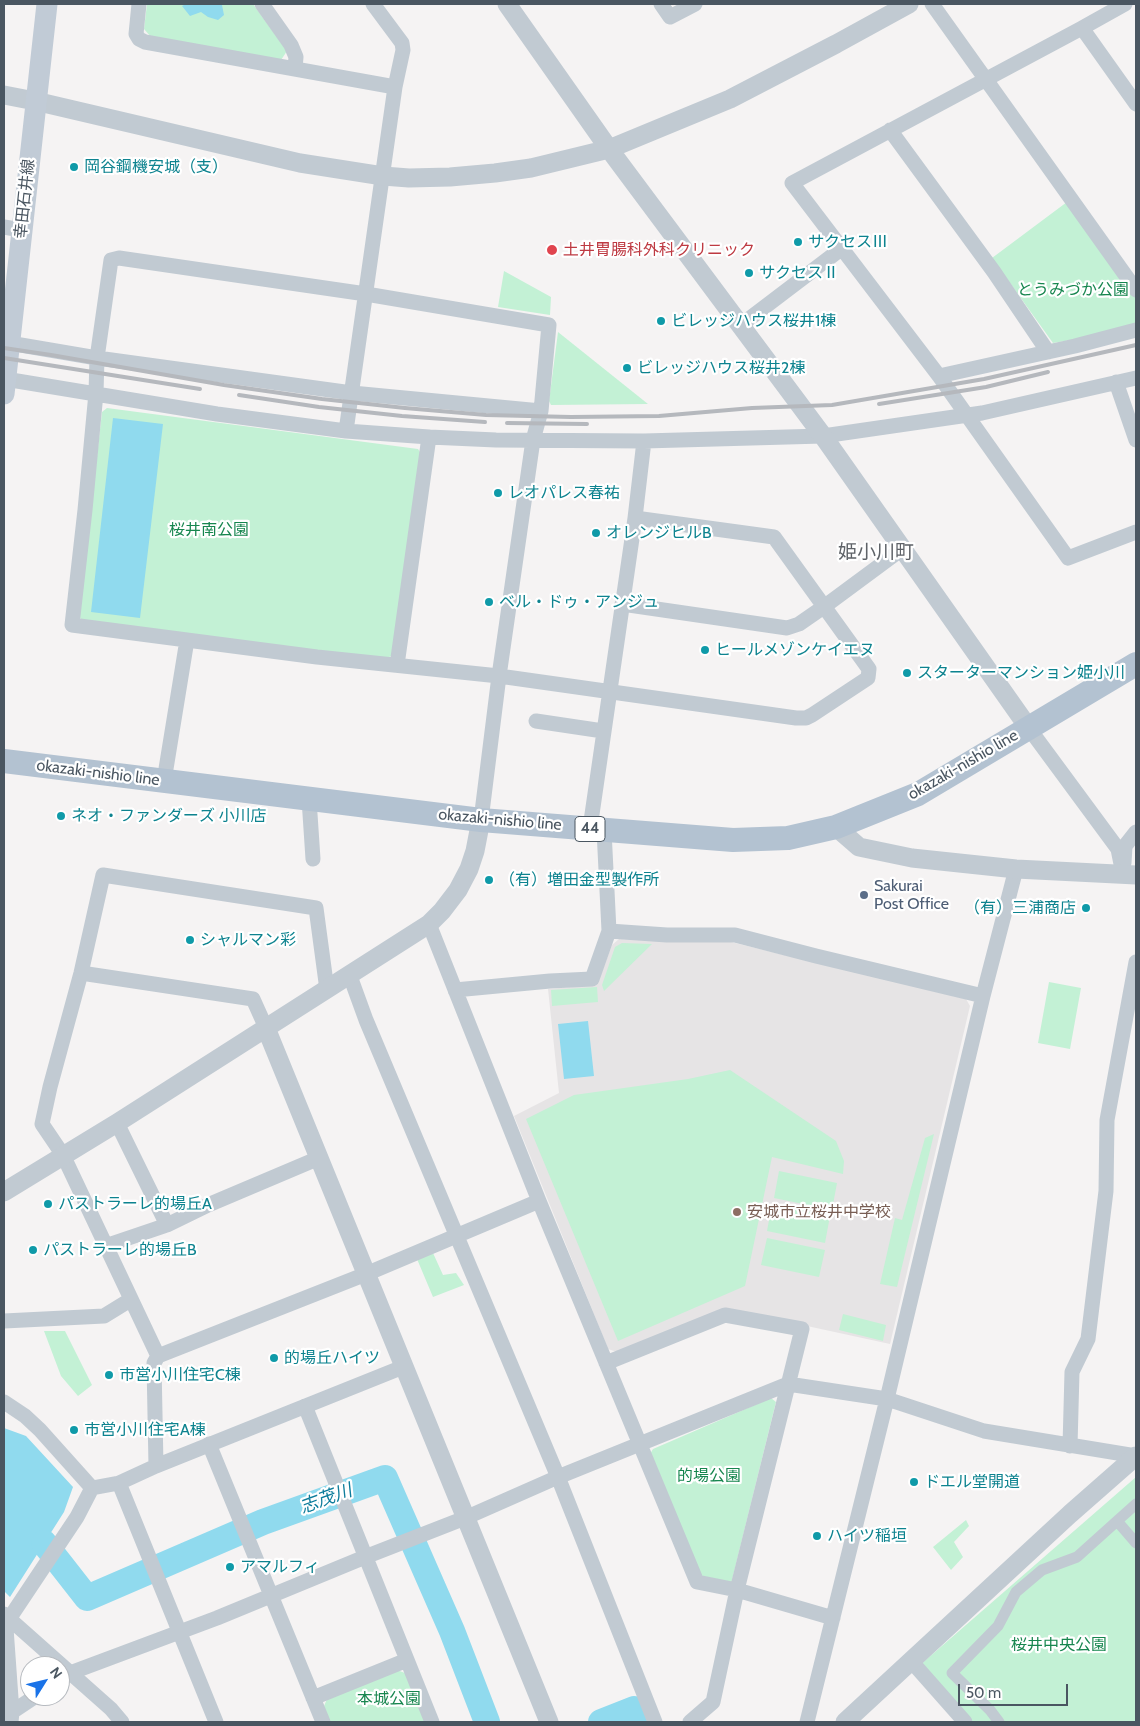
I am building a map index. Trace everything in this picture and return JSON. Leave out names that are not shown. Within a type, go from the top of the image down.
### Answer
[{"type":"main road","name":"幸田石井線","points":[[5,387],[9,343],[12,229],[36,101],[47,4]]},
{"type":"main road","name":"okazaki-nishio line","points":[[4,761],[480,820],[733,840],[788,838],[836,827],[918,794],[1136,664]]},
{"type":"street","points":[[139,4],[136,34],[139,39],[145,42],[395,87]]},
{"type":"street","points":[[262,4],[291,45],[296,57],[295,68]]},
{"type":"street","points":[[346,431],[395,87],[403,50],[402,43],[373,4]]},
{"type":"street","points":[[506,4],[609,149],[823,436],[1028,727],[1118,850],[1129,874]]},
{"type":"street","points":[[661,4],[670,17],[695,4]]},
{"type":"street","points":[[4,95],[300,163],[383,176],[409,178],[495,173],[531,168],[609,149],[730,99],[909,4]]},
{"type":"street","points":[[932,4],[1136,290]]},
{"type":"street","points":[[1125,4],[792,183],[939,376],[1068,558],[1136,532]]},
{"type":"street","points":[[1082,28],[1136,104]]},
{"type":"street","points":[[890,130],[994,272],[1048,352]]},
{"type":"street","points":[[742,325],[842,249]]},
{"type":"street","points":[[4,1192],[117,1123],[429,924],[458,890],[469,869],[475,851],[499,676],[534,440],[541,411],[549,325],[366,294],[118,258],[111,260],[96,358],[96,393],[72,626],[317,657],[499,676],[796,718],[806,718],[868,678],[869,669],[774,537],[634,518]]},
{"type":"street","points":[[939,376],[1136,330]]},
{"type":"street","points":[[9,343],[96,358],[352,393],[541,411]]},
{"type":"street","points":[[5,387],[96,393],[217,414],[346,431],[429,437],[644,441],[823,436],[966,415],[1136,378]]},
{"type":"street","points":[[1116,382],[1136,440]]},
{"type":"street","points":[[397,665],[429,437]]},
{"type":"street","points":[[455,990],[592,979],[609,931],[597,829],[603,732],[644,441]]},
{"type":"street","points":[[622,604],[787,628],[799,624],[902,549]]},
{"type":"street","points":[[164,781],[187,640]]},
{"type":"street","points":[[536,721],[603,732]]},
{"type":"street","points":[[309,799],[313,859]]},
{"type":"street","points":[[836,827],[859,847],[934,862],[1016,870],[1129,874]]},
{"type":"street","points":[[1129,874],[1125,846],[1136,832]]},
{"type":"street","points":[[807,1722],[834,1618],[983,996],[1016,870]]},
{"type":"street","points":[[158,1356],[63,1155],[42,1124],[81,973],[103,875],[316,908],[327,990]]},
{"type":"street","points":[[429,924],[539,1201],[697,1582],[737,1590],[834,1618]]},
{"type":"street","points":[[609,931],[667,935],[735,935],[983,996]]},
{"type":"street","points":[[1070,1446],[1072,1372],[1088,1339],[1106,1191],[1108,1120],[1136,962]]},
{"type":"street","points":[[81,973],[253,999],[548,1722]]},
{"type":"street","points":[[350,976],[366,1020],[558,1477],[655,1722]]},
{"type":"street","points":[[117,1123],[167,1225]]},
{"type":"street","points":[[105,1246],[167,1225],[208,1205],[319,1158]]},
{"type":"street","points":[[156,1466],[154,1363],[158,1356],[366,1274],[539,1201]]},
{"type":"street","points":[[4,1321],[104,1316],[130,1300]]},
{"type":"street","points":[[606,1363],[725,1315],[802,1329],[737,1590],[713,1702],[690,1722]]},
{"type":"street","points":[[92,1488],[118,1483],[209,1444],[403,1367]]},
{"type":"street","points":[[70,1674],[271,1597],[365,1557],[465,1518],[558,1477],[788,1384],[887,1399],[984,1431],[1136,1456]]},
{"type":"street","points":[[4,1402],[25,1416],[40,1430],[92,1488]]},
{"type":"street","points":[[305,1406],[432,1722]]},
{"type":"street","points":[[209,1444],[323,1722]]},
{"type":"street","points":[[845,1722],[1070,1514],[1136,1456]]},
{"type":"street","points":[[118,1483],[216,1722]]},
{"type":"street","points":[[9,1716],[6,1616],[77,1517],[92,1488]]},
{"type":"street","points":[[999,1722],[990,1710],[952,1672],[998,1626],[1016,1592],[1042,1570],[1077,1557],[1136,1504]]},
{"type":"street","points":[[1116,1521],[1136,1543]]},
{"type":"street","points":[[6,1616],[45,1656]]},
{"type":"street","points":[[314,1698],[407,1660]]},
{"type":"street","points":[[912,1662],[965,1722]]},
{"type":"street","points":[[70,1679],[111,1708],[122,1722]]},
{"type":"street","points":[[9,1716],[22,1706]]},
{"type":"shaded area","name":"安城市立桜井中学校","points":[[619,939],[731,942],[966,999],[970,1006],[890,1344],[724,1308],[617,1352],[608,1349],[514,1116],[559,1093],[548,989],[597,985],[612,945]]},
{"type":"green space","points":[[147,4],[253,4],[287,51],[281,60],[151,37],[144,29]]},
{"type":"green space","name":"とうみづか公園","points":[[1067,202],[1136,298],[1136,329],[1053,343],[992,258]]},
{"type":"green space","points":[[504,271],[551,297],[550,315],[498,307]]},
{"type":"green space","points":[[558,332],[648,404],[551,405],[549,401]]},
{"type":"green space","name":"桜井南公園","points":[[107,408],[418,449],[422,455],[393,655],[386,659],[83,622],[79,616],[102,412]]},
{"type":"green space","points":[[622,943],[652,944],[604,991],[602,985],[615,947]]},
{"type":"green space","points":[[1049,982],[1081,988],[1070,1049],[1038,1043]]},
{"type":"green space","points":[[597,987],[598,1002],[552,1006],[551,990]]},
{"type":"green space","points":[[730,1070],[836,1141],[844,1161],[843,1174],[772,1157],[745,1286],[618,1341],[526,1119],[574,1095],[688,1079]]},
{"type":"green space","points":[[934,1134],[897,1287],[880,1284],[895,1218],[902,1220],[925,1138]]},
{"type":"green space","points":[[779,1171],[837,1183],[832,1210],[774,1198]]},
{"type":"green space","points":[[772,1204],[830,1216],[825,1243],[767,1231]]},
{"type":"green space","points":[[767,1238],[825,1250],[819,1277],[761,1265]]},
{"type":"green space","points":[[433,1253],[443,1275],[456,1273],[464,1285],[433,1297],[417,1259]]},
{"type":"green space","points":[[843,1314],[886,1325],[883,1341],[839,1330]]},
{"type":"green space","points":[[44,1331],[65,1331],[92,1385],[78,1396],[61,1376]]},
{"type":"green space","name":"的場公園","points":[[771,1398],[776,1402],[731,1584],[699,1575],[650,1454],[653,1449]]},
{"type":"green space","name":"桜井中央公園","points":[[1136,1477],[1136,1722],[971,1722],[920,1665]]},
{"type":"green space","points":[[966,1520],[969,1526],[954,1542],[963,1557],[951,1570],[933,1547]]},
{"type":"green space","name":"本城公園","points":[[397,1670],[405,1673],[425,1722],[330,1722],[324,1706],[327,1699]]},
{"type":"water","points":[[186,4],[222,5],[224,15],[218,20],[208,17],[201,12],[190,16],[182,6]]},
{"type":"water","points":[[113,418],[163,424],[140,618],[91,612]]},
{"type":"water","points":[[588,1021],[594,1076],[564,1079],[558,1024]]},
{"type":"water","points":[[4,1428],[26,1436],[73,1487],[64,1512],[10,1597],[4,1591]]},
{"type":"waterway","name":"志茂川","points":[[44,1543],[87,1598],[263,1522],[385,1478],[452,1631],[487,1722]]},
{"type":"waterway","name":"志茂川","points":[[601,1722],[634,1709],[639,1722]]},
{"type":"railway","points":[[4,348],[224,385],[322,399],[486,415],[571,417],[659,416],[752,408],[832,405],[984,379],[1136,345]]},
{"type":"railway","points":[[4,358],[200,389]]},
{"type":"railway","points":[[879,404],[986,387],[1048,372]]},
{"type":"railway","points":[[239,395],[319,407],[485,422]]},
{"type":"railway","points":[[507,423],[587,424]]},
{"type":"place","name":"岡谷鋼機安城（支）","points":[[74,167]]},
{"type":"place","name":"サクセスⅢ","points":[[798,242]]},
{"type":"place","name":"土井胃腸科外科クリニック","points":[[552,250]]},
{"type":"place","name":"サクセスⅡ","points":[[749,273]]},
{"type":"place","name":"ビレッジハウス桜井1棟","points":[[661,321]]},
{"type":"place","name":"ビレッジハウス桜井2棟","points":[[627,368]]},
{"type":"place","name":"レオパレス春祐","points":[[498,493]]},
{"type":"place","name":"オレンジヒルB","points":[[596,533]]},
{"type":"place","name":"ベル・ドゥ・アンジュ","points":[[489,602]]},
{"type":"place","name":"ヒールメゾンケイエヌ","points":[[705,650]]},
{"type":"place","name":"スターターマンション姫小川","points":[[907,673]]},
{"type":"place","name":"ネオ・ファンダーズ 小川店","points":[[61,816]]},
{"type":"place","name":"（有）増田金型製作所","points":[[489,880]]},
{"type":"place","name":"Sakurai Post Office","points":[[864,895]]},
{"type":"place","name":"（有）三浦商店","points":[[1086,908]]},
{"type":"place","name":"シャルマン彩","points":[[190,940]]},
{"type":"place","name":"パストラーレ的場丘A","points":[[48,1204]]},
{"type":"place","name":"安城市立桜井中学校","points":[[737,1212]]},
{"type":"place","name":"パストラーレ的場丘B","points":[[33,1250]]},
{"type":"place","name":"的場丘ハイツ","points":[[274,1358]]},
{"type":"place","name":"市営小川住宅C棟","points":[[109,1375]]},
{"type":"place","name":"市営小川住宅A棟","points":[[74,1430]]},
{"type":"place","name":"ドエル堂開道","points":[[914,1482]]},
{"type":"place","name":"ハイツ稲垣","points":[[817,1536]]},
{"type":"place","name":"アマルフィ","points":[[230,1567]]},
{"type":"district","name":"姫小川町","points":[[876,552]]}]
